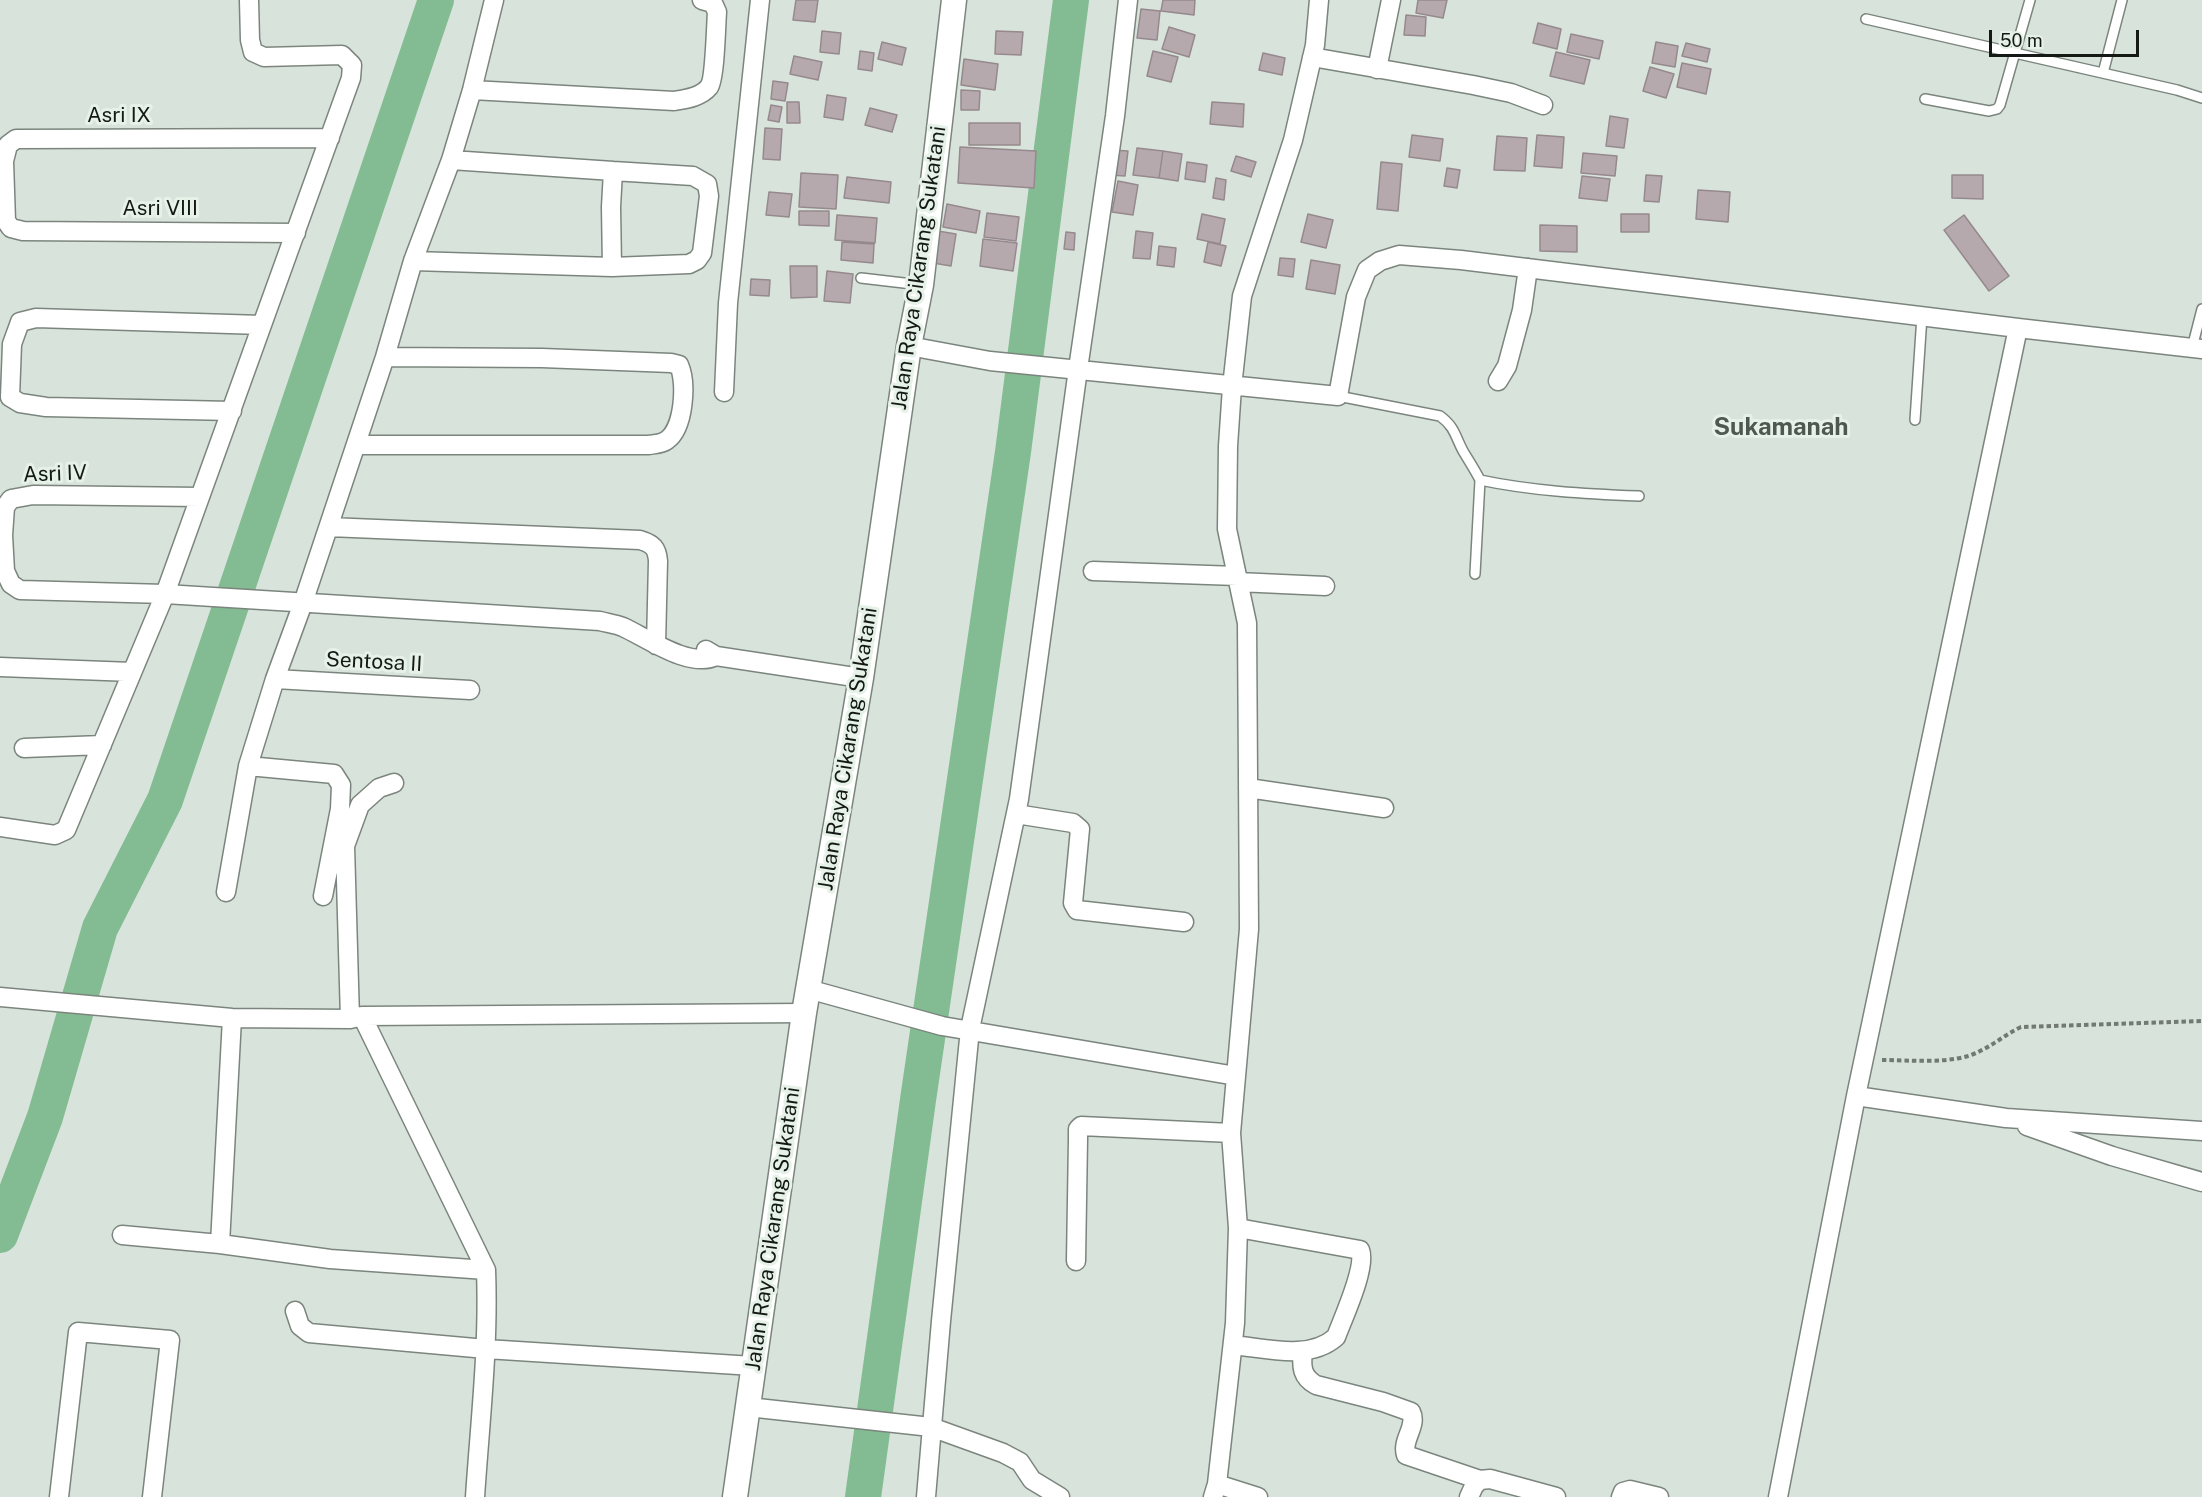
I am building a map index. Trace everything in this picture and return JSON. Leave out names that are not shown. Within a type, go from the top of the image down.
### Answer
[{"type":"main road","name":"Jalan Raya Cikarang Sukatani","points":[[735,1497],[804,1013],[861,678],[909,346],[921,285],[954,0]]},
{"type":"street","points":[[0,827],[54,835],[66,830],[165,594],[351,78],[352,65],[342,55],[264,57],[257,55],[251,48],[249,0]]},
{"type":"street","points":[[226,892],[248,766],[275,679],[329,527],[385,357],[413,261],[451,160],[472,90],[494,0]]},
{"type":"street","points":[[472,90],[674,101],[701,93],[710,86],[717,12],[713,3],[702,0]]},
{"type":"street","points":[[723,392],[728,303],[760,0]]},
{"type":"street","points":[[926,1497],[970,1029],[1016,814],[1115,116],[1128,0]]},
{"type":"street","points":[[1258,1497],[1215,1491],[1236,1323],[1238,1228],[1231,1133],[1249,929],[1247,623],[1227,529],[1228,446],[1242,296],[1293,140],[1312,57],[1319,0]]},
{"type":"street","points":[[1377,69],[1391,0]]},
{"type":"street","points":[[1312,57],[1510,93],[1543,105]]},
{"type":"street","name":"Asri IX","points":[[23,231],[11,228],[6,221],[4,161],[8,145],[16,139],[330,138]]},
{"type":"street","points":[[413,261],[612,267],[689,264],[697,260],[702,253],[709,196],[707,184],[693,176],[451,160]]},
{"type":"street","points":[[612,267],[613,171]]},
{"type":"street","name":"Asri VIII","points":[[23,231],[296,233]]},
{"type":"street","points":[[909,346],[990,361],[1338,396],[1356,297],[1366,270],[1380,261],[1399,255],[1418,255],[2197,348]]},
{"type":"street","points":[[1498,381],[1507,366],[1522,310],[1528,268]]},
{"type":"street","points":[[232,411],[46,408],[20,403],[10,396],[12,344],[20,322],[36,318],[262,325]]},
{"type":"street","points":[[1778,1497],[1863,1060],[2018,328]]},
{"type":"street","points":[[356,445],[649,445],[666,442],[676,432],[681,417],[683,374],[679,365],[671,363],[542,358],[385,357]]},
{"type":"street","name":"Asri IV","points":[[165,594],[20,590],[11,584],[5,571],[3,535],[5,507],[11,499],[33,495],[200,497]]},
{"type":"street","points":[[329,527],[640,540],[651,544],[657,550],[664,648]]},
{"type":"street","points":[[1093,571],[1325,586]]},
{"type":"street","points":[[165,594],[600,621],[621,626],[680,656],[709,659],[716,656],[861,678]]},
{"type":"street","points":[[0,667],[132,672]]},
{"type":"street","name":"Sentosa II","points":[[275,679],[470,690]]},
{"type":"street","points":[[24,748],[102,745]]},
{"type":"street","points":[[248,766],[334,774],[338,779],[341,785],[340,809],[323,896]]},
{"type":"street","points":[[394,783],[380,788],[360,805],[345,846],[356,1017],[486,1270],[488,1309],[475,1497]]},
{"type":"street","points":[[1248,788],[1384,808]]},
{"type":"street","points":[[1016,814],[1073,823],[1080,829],[1073,903],[1077,910],[1184,922]]},
{"type":"street","points":[[808,989],[942,1026],[1236,1076]]},
{"type":"street","points":[[0,997],[232,1018],[804,1013]]},
{"type":"street","points":[[220,1244],[232,1018]]},
{"type":"street","points":[[1856,1096],[2006,1118],[2202,1131]]},
{"type":"street","points":[[2006,1118],[2112,1156],[2202,1182]]},
{"type":"street","points":[[1076,1261],[1078,1129],[1081,1126],[1231,1133]]},
{"type":"street","points":[[1233,1345],[1303,1352],[1329,1344],[1336,1337],[1359,1272],[1362,1255],[1360,1250],[1238,1228]]},
{"type":"street","points":[[122,1235],[220,1244],[330,1258],[486,1270]]},
{"type":"street","points":[[295,1311],[300,1326],[309,1333],[486,1349],[753,1366]]},
{"type":"street","points":[[59,1497],[78,1332],[170,1340],[152,1497]]},
{"type":"street","points":[[1303,1352],[1302,1371],[1316,1385],[1383,1402],[1411,1412],[1414,1418],[1405,1446],[1406,1455],[1480,1480],[1490,1479],[1556,1497]]},
{"type":"street","points":[[748,1407],[931,1426],[1003,1453],[1020,1462],[1032,1480],[1060,1497]]},
{"type":"street","points":[[1469,1497],[1480,1480]]},
{"type":"street","points":[[1621,1497],[1623,1492],[1630,1490],[1659,1497]]},
{"type":"lane","points":[[1925,99],[1993,111],[2000,105],[2030,0]]},
{"type":"lane","points":[[2103,73],[2122,0]]},
{"type":"lane","points":[[1866,19],[2202,98]]},
{"type":"lane","points":[[861,278],[921,285]]},
{"type":"lane","points":[[2197,348],[2202,309]]},
{"type":"lane","points":[[1915,420],[1922,316]]},
{"type":"lane","points":[[1338,396],[1440,416],[1450,424],[1480,480],[1475,574]]},
{"type":"lane","points":[[1480,480],[1538,489],[1640,496]]},
{"type":"path","points":[[1863,1060],[1962,1058],[1980,1052],[2006,1034],[2021,1027],[2202,1021]]},
{"type":"building","points":[[796,0],[818,0],[815,22],[793,20]]},
{"type":"building","points":[[1163,0],[1195,0],[1194,15],[1161,11]]},
{"type":"building","points":[[1418,0],[1447,0],[1443,18],[1416,13]]},
{"type":"building","points":[[1141,9],[1160,11],[1157,40],[1137,38]]},
{"type":"building","points":[[1406,15],[1426,17],[1425,36],[1404,35]]},
{"type":"building","points":[[1538,23],[1561,29],[1557,49],[1533,43]]},
{"type":"building","points":[[1169,27],[1195,35],[1189,57],[1162,49]]},
{"type":"building","points":[[822,31],[841,33],[839,54],[820,52]]},
{"type":"building","points":[[996,31],[1023,32],[1021,55],[995,54]]},
{"type":"building","points":[[1571,34],[1603,41],[1599,59],[1567,52]]},
{"type":"building","points":[[882,42],[906,48],[902,65],[878,59]]},
{"type":"building","points":[[1656,42],[1678,46],[1675,67],[1652,63]]},
{"type":"building","points":[[1686,43],[1710,49],[1707,62],[1682,56]]},
{"type":"building","points":[[860,51],[874,53],[872,71],[858,69]]},
{"type":"building","points":[[1153,51],[1178,57],[1171,82],[1147,76]]},
{"type":"building","points":[[1556,52],[1590,60],[1584,84],[1550,76]]},
{"type":"building","points":[[1263,53],[1285,58],[1282,75],[1259,70]]},
{"type":"building","points":[[794,56],[822,62],[818,80],[790,74]]},
{"type":"building","points":[[964,59],[998,64],[995,90],[961,85]]},
{"type":"building","points":[[1682,63],[1711,69],[1706,94],[1677,87]]},
{"type":"building","points":[[1650,67],[1674,74],[1666,98],[1643,91]]},
{"type":"building","points":[[773,81],[788,83],[785,101],[771,99]]},
{"type":"building","points":[[961,90],[980,91],[979,110],[961,110]]},
{"type":"building","points":[[827,95],[846,98],[843,120],[824,117]]},
{"type":"building","points":[[787,102],[799,102],[800,123],[787,123]]},
{"type":"building","points":[[1212,102],[1244,104],[1243,127],[1210,124]]},
{"type":"building","points":[[771,105],[782,107],[779,122],[768,120]]},
{"type":"building","points":[[870,108],[897,115],[892,132],[865,125]]},
{"type":"building","points":[[1610,116],[1628,119],[1624,148],[1606,146]]},
{"type":"building","points":[[969,123],[1020,123],[1020,145],[969,145]]},
{"type":"building","points":[[765,128],[782,129],[780,160],[763,159]]},
{"type":"building","points":[[1412,135],[1443,139],[1440,161],[1409,157]]},
{"type":"building","points":[[1537,135],[1564,137],[1562,168],[1534,166]]},
{"type":"building","points":[[1497,136],[1527,138],[1525,171],[1494,170]]},
{"type":"building","points":[[960,147],[1036,151],[1034,188],[958,183]]},
{"type":"building","points":[[1137,148],[1163,151],[1159,178],[1133,175]]},
{"type":"building","points":[[1112,150],[1128,151],[1125,176],[1110,175]]},
{"type":"building","points":[[1163,151],[1182,154],[1178,181],[1159,178]]},
{"type":"building","points":[[1583,153],[1617,156],[1615,176],[1581,173]]},
{"type":"building","points":[[1236,156],[1256,162],[1251,177],[1231,171]]},
{"type":"building","points":[[1187,162],[1207,165],[1205,182],[1185,179]]},
{"type":"building","points":[[1381,162],[1402,164],[1398,211],[1377,209]]},
{"type":"building","points":[[1447,168],[1460,170],[1457,188],[1444,186]]},
{"type":"building","points":[[801,173],[838,175],[836,209],[799,207]]},
{"type":"building","points":[[1646,175],[1662,176],[1659,202],[1644,201]]},
{"type":"building","points":[[1952,175],[1983,175],[1983,199],[1952,198]]},
{"type":"building","points":[[1582,176],[1610,179],[1607,201],[1579,198]]},
{"type":"building","points":[[847,177],[891,182],[889,203],[844,198]]},
{"type":"building","points":[[1216,178],[1226,180],[1224,200],[1213,198]]},
{"type":"building","points":[[1118,181],[1138,185],[1133,215],[1112,212]]},
{"type":"building","points":[[1698,190],[1730,192],[1728,222],[1696,219]]},
{"type":"building","points":[[769,192],[792,194],[789,217],[766,215]]},
{"type":"building","points":[[947,204],[980,211],[976,233],[943,227]]},
{"type":"building","points":[[799,211],[829,211],[829,226],[799,225]]},
{"type":"building","points":[[987,213],[1019,217],[1016,241],[984,237]]},
{"type":"building","points":[[1202,214],[1225,219],[1220,244],[1197,239]]},
{"type":"building","points":[[1308,214],[1333,220],[1326,248],[1301,242]]},
{"type":"building","points":[[1621,214],[1649,214],[1649,232],[1621,232]]},
{"type":"building","points":[[837,215],[877,218],[875,243],[835,240]]},
{"type":"building","points":[[1964,215],[2009,276],[1989,291],[1944,230]]},
{"type":"building","points":[[1540,225],[1577,226],[1577,252],[1540,251]]},
{"type":"building","points":[[938,231],[956,234],[951,266],[933,263]]},
{"type":"building","points":[[1136,231],[1153,233],[1150,259],[1133,258]]},
{"type":"building","points":[[1066,232],[1075,233],[1074,250],[1064,249]]},
{"type":"building","points":[[983,239],[1017,243],[1013,271],[980,266]]},
{"type":"building","points":[[842,242],[874,244],[873,263],[841,260]]},
{"type":"building","points":[[1208,242],[1226,246],[1221,266],[1204,262]]},
{"type":"building","points":[[1159,246],[1176,248],[1174,267],[1157,265]]},
{"type":"building","points":[[1280,258],[1295,259],[1293,277],[1278,275]]},
{"type":"building","points":[[1311,260],[1340,265],[1335,294],[1306,289]]},
{"type":"building","points":[[790,266],[817,266],[817,297],[791,298]]},
{"type":"building","points":[[827,271],[853,274],[850,303],[824,301]]},
{"type":"building","points":[[751,279],[770,280],[769,296],[750,295]]},
{"type":"waterway","points":[[0,1235],[45,1117],[100,928],[165,800],[436,0]]},
{"type":"waterway","points":[[863,1497],[918,1100],[1013,452],[1071,0]]},
{"type":"district","name":"Sukamanah","points":[[1781,428]]}]
